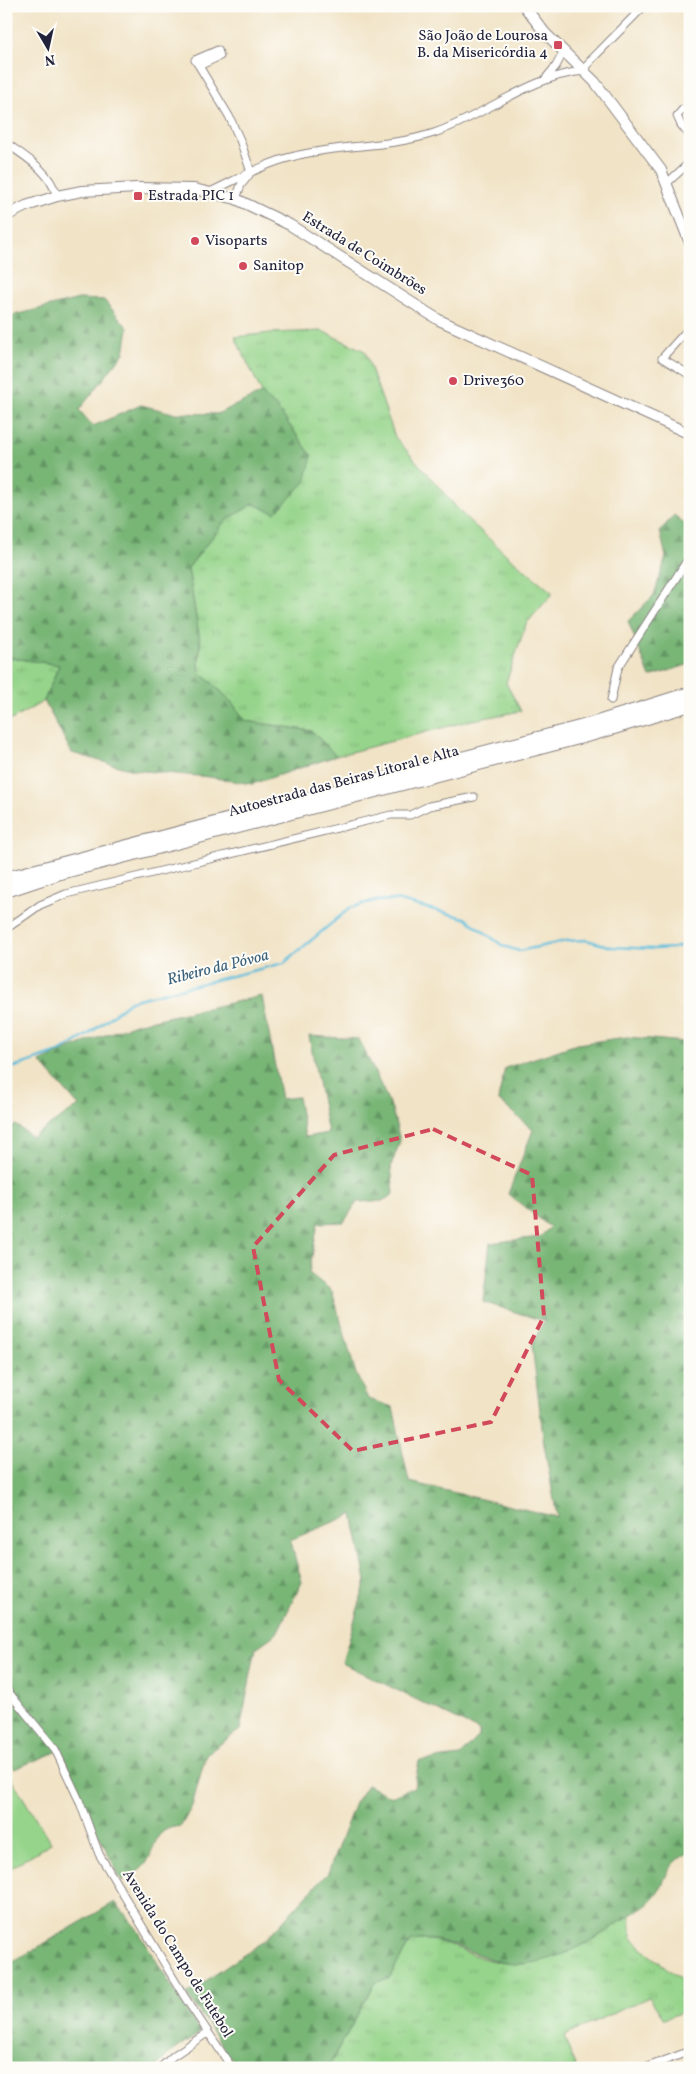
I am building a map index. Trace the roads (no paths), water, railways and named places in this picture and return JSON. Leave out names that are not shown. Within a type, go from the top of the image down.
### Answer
[{"type":"highway","name":"Autoestrada das Beiras Litoral e Alta","points":[[6,878],[591,724],[690,693]]},
{"type":"highway","name":"Autoestrada das Beiras Litoral e Alta","points":[[6,891],[57,874],[594,734],[690,705]]},
{"type":"street","points":[[524,6],[545,33],[584,71],[634,132],[661,170],[690,243]]},
{"type":"street","points":[[584,71],[591,60],[644,6]]},
{"type":"street","points":[[544,80],[556,66],[564,51]]},
{"type":"street","points":[[198,66],[236,132],[251,172]]},
{"type":"street","points":[[210,192],[251,172],[296,156],[392,143],[429,135],[458,125],[544,80],[562,73],[584,71]]},
{"type":"street","points":[[690,107],[683,109],[677,116],[680,125],[690,136]]},
{"type":"street","points":[[6,143],[45,172],[53,183],[57,196]]},
{"type":"street","points":[[667,182],[690,162]]},
{"type":"street","points":[[236,199],[242,185],[251,172]]},
{"type":"street","name":"Estrada de Coimbrões","points":[[6,216],[26,206],[57,196],[82,191],[185,188],[236,199],[290,225],[439,320],[690,434]]},
{"type":"street","points":[[690,327],[662,358],[690,375]]},
{"type":"street","points":[[611,700],[618,668],[690,556]]},
{"type":"street","points":[[6,929],[40,905],[66,894],[391,815],[410,815],[429,806],[474,797]]},
{"type":"street","name":"Avenida do Campo de Futebol","points":[[6,1689],[55,1749],[79,1800],[99,1854],[207,2033],[232,2068]]},
{"type":"street","points":[[160,2068],[173,2056],[207,2033]]},
{"type":"street","points":[[645,2068],[690,2051]]},
{"type":"waterway","name":"Ribeiro da Póvoa","points":[[6,1070],[59,1052],[89,1034],[130,1001],[284,963],[350,908],[373,901],[396,900],[465,918],[503,946],[519,951],[566,941],[586,940],[612,947],[655,949],[674,948],[690,943]]},
{"type":"place","name":"São João de Lourosa B. da Misericórdia 4","points":[[558,45]]},
{"type":"place","name":"Estrada PIC 1","points":[[138,196]]},
{"type":"place","name":"Visoparts","points":[[195,241]]},
{"type":"place","name":"Sanitop","points":[[243,266]]},
{"type":"place","name":"Drive360","points":[[453,381]]}]
